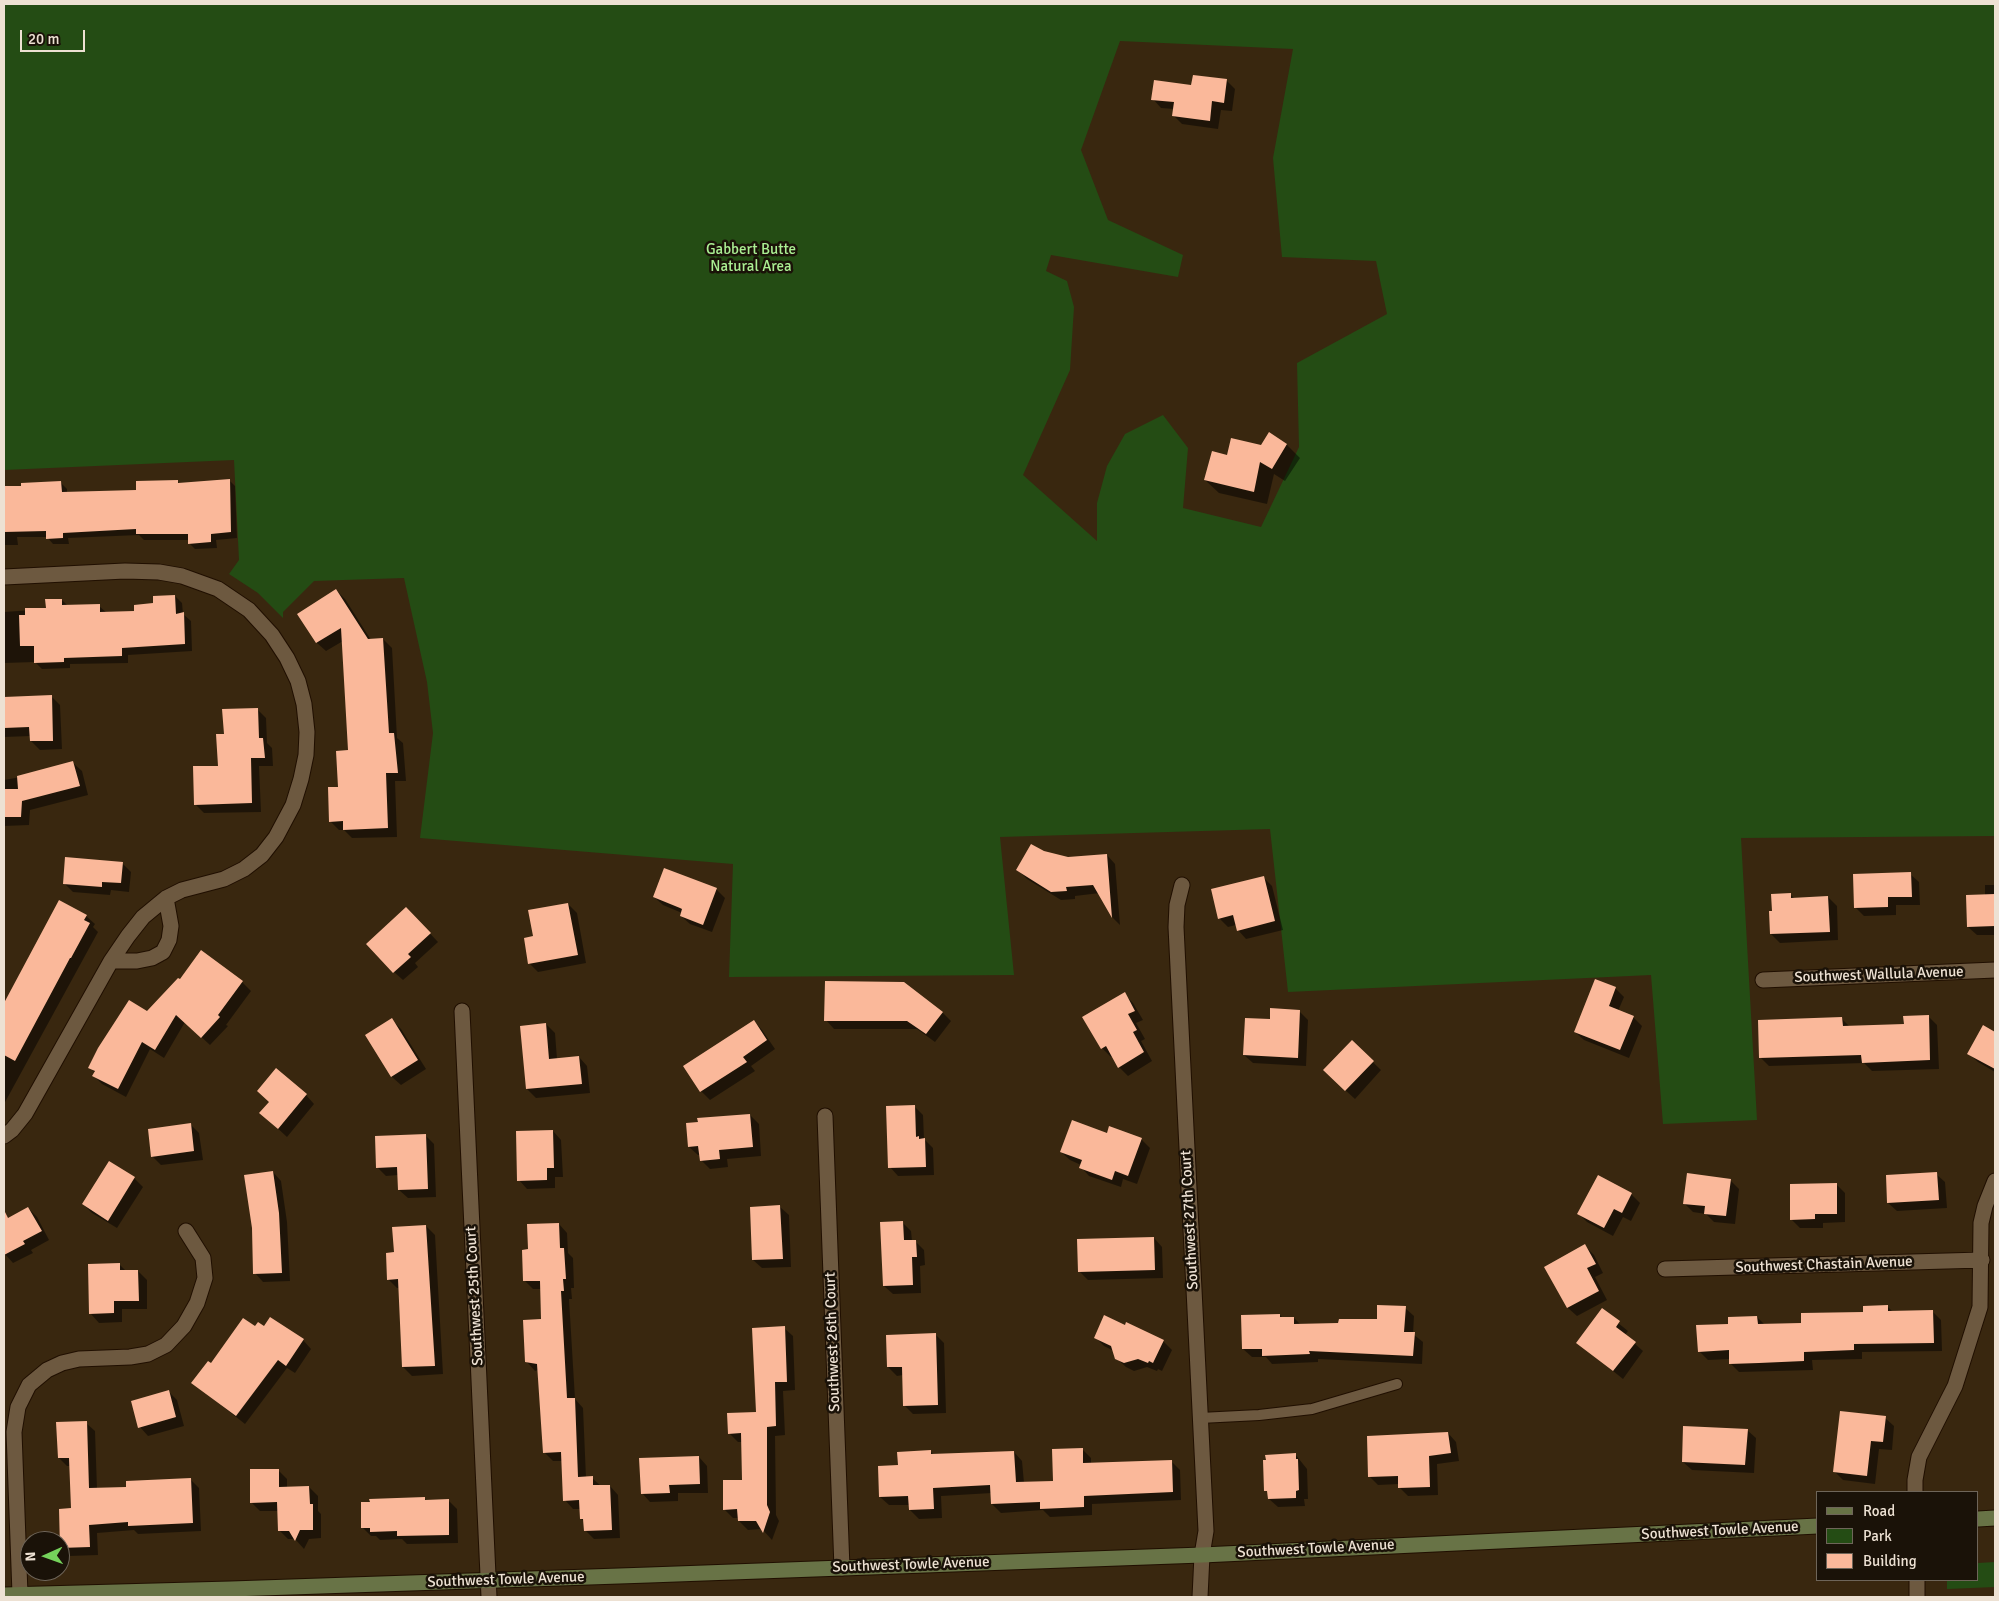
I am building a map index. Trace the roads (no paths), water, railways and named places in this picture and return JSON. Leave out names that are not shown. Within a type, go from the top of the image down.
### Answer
[{"type":"main road","points":[[1979,1519],[1995,1518]]},
{"type":"main road","name":"Southwest Towle Avenue","points":[[4,1594],[231,1593],[489,1580],[1202,1554],[1816,1526]]},
{"type":"street","points":[[4,577],[125,571],[159,572],[182,576],[218,590],[249,610],[272,635],[287,658],[298,681],[304,704],[307,732],[306,755],[301,779],[293,805],[276,837],[262,855],[244,869],[224,879],[201,884],[166,898],[143,917],[111,961],[25,1114],[12,1130],[4,1136]]},
{"type":"street","name":"Southwest 27th Court","points":[[1182,885],[1177,905],[1176,927],[1206,1531],[1202,1554],[1200,1597]]},
{"type":"street","points":[[111,961],[137,961],[152,958],[163,952],[169,940],[171,926],[166,898]]},
{"type":"street","name":"Southwest Wallula Avenue","points":[[1763,980],[1995,970]]},
{"type":"street","name":"Southwest 25th Court","points":[[462,1011],[489,1597]]},
{"type":"street","name":"Southwest 26th Court","points":[[825,1116],[842,1568]]},
{"type":"street","points":[[1915,1491],[1915,1480],[1920,1457],[1955,1386],[1980,1307],[1981,1224],[1985,1206],[1995,1181]]},
{"type":"street","points":[[20,1594],[14,1432],[18,1407],[29,1385],[47,1370],[62,1363],[79,1359],[130,1358],[148,1354],[166,1345],[184,1326],[197,1303],[205,1278],[203,1258],[186,1231]]},
{"type":"street","name":"Southwest Chastain Avenue","points":[[1666,1269],[1982,1260]]},
{"type":"street","points":[[1917,1581],[1917,1597]]},
{"type":"lane","points":[[1200,1418],[1259,1415],[1312,1409],[1397,1384]]},
{"type":"park label","name":"Gabbert Butte Natural Area","points":[[751,258]]}]
